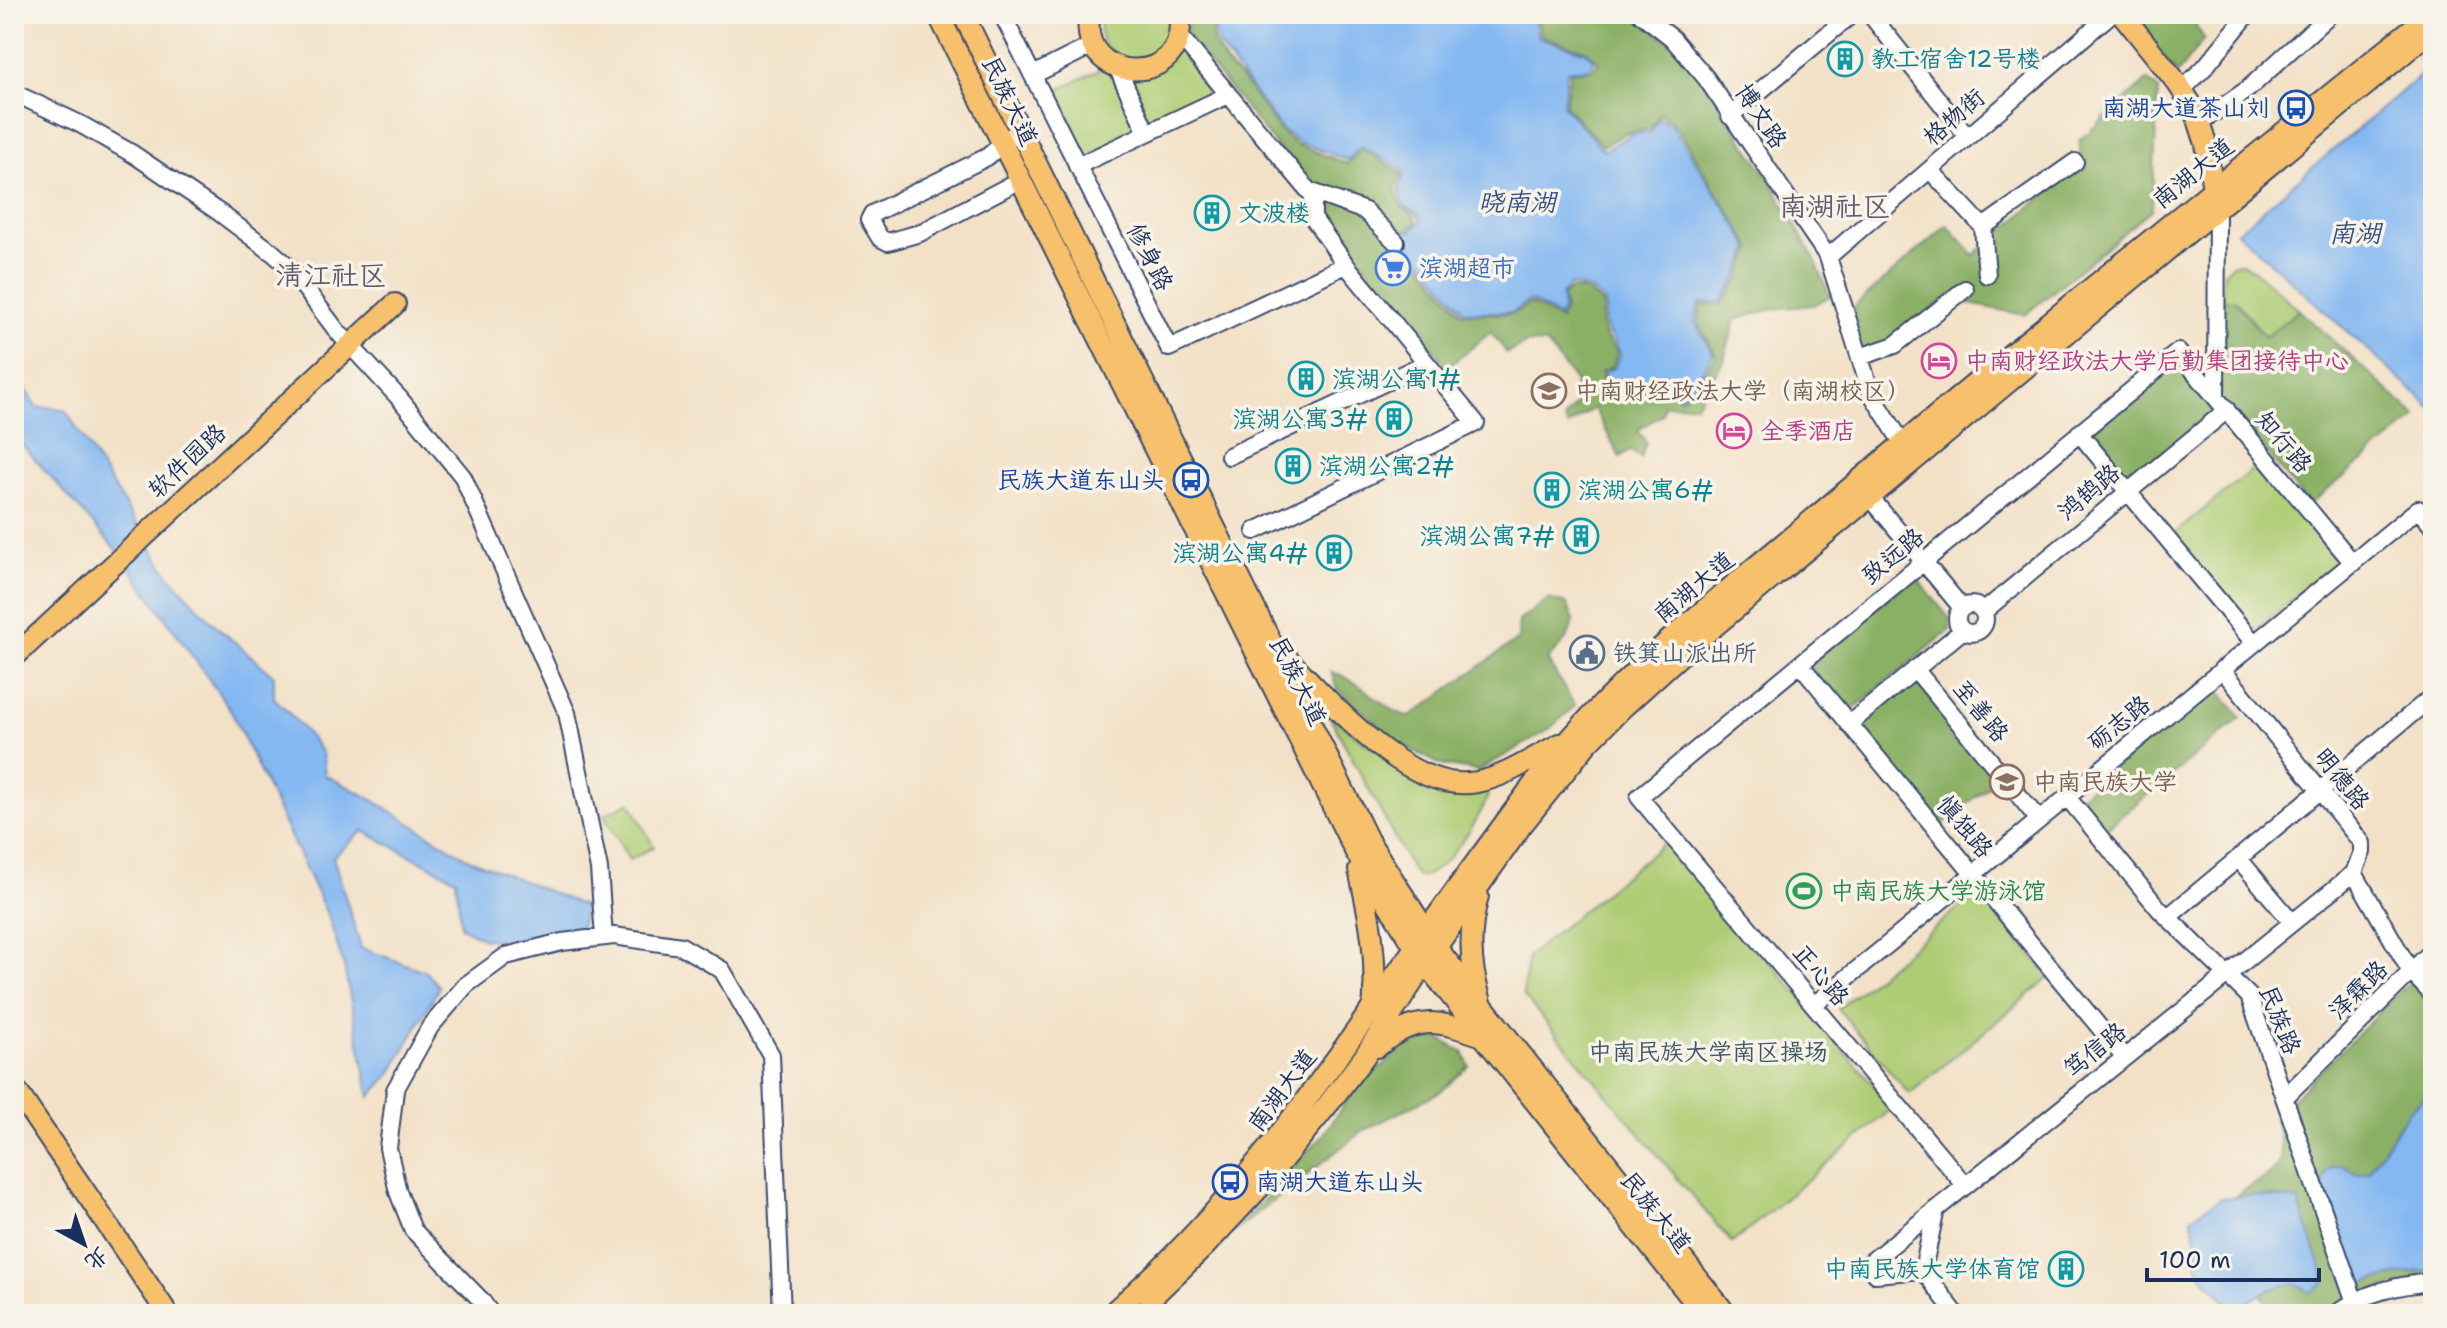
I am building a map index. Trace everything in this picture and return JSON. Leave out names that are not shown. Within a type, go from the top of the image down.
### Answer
[{"type":"main road","name":"民族大道","points":[[938,14],[1355,851],[1425,947],[1483,1036],[1704,1314]]},
{"type":"main road","name":"民族大道","points":[[963,14],[1368,840],[1425,947],[1483,1008],[1726,1314]]},
{"type":"main road","points":[[1090,14],[1089,31],[1093,45],[1104,59],[1117,67],[1133,71],[1153,67],[1170,54],[1179,35],[1179,14]]},
{"type":"main road","points":[[2122,14],[2195,110],[2206,144],[2217,200]]},
{"type":"main road","name":"南湖大道","points":[[1111,1314],[1160,1270],[1242,1184],[1373,1009],[1481,884],[1521,826],[1604,725],[1687,649],[1870,497],[2430,14]]},
{"type":"main road","name":"南湖大道","points":[[1132,1314],[1205,1246],[1261,1186],[1364,1057],[1425,947],[1567,741],[1637,670],[1903,444],[2433,29]]},
{"type":"main road","name":"软件园路","points":[[14,657],[395,304]]},
{"type":"main road","points":[[1274,646],[1374,741],[1432,778],[1461,783],[1488,779],[1567,741]]},
{"type":"main road","points":[[1355,851],[1375,956],[1373,1009]]},
{"type":"main road","points":[[1481,884],[1471,927],[1471,944],[1483,1008]]},
{"type":"main road","points":[[1364,1057],[1401,1029],[1416,1022],[1440,1022],[1483,1036]]},
{"type":"main road","points":[[14,1087],[168,1314]]},
{"type":"street","name":"修身路","points":[[1002,14],[1169,348],[1346,265]]},
{"type":"street","name":"博文路","points":[[1641,14],[1672,38],[1706,78],[1828,257],[1871,393],[1903,444]]},
{"type":"street","points":[[1730,116],[1852,14]]},
{"type":"street","points":[[1870,14],[1968,137]]},
{"type":"street","name":"格物街","points":[[1828,257],[2111,14]]},
{"type":"street","points":[[2180,87],[2238,14]]},
{"type":"street","points":[[2180,87],[2205,67],[2248,14]]},
{"type":"street","points":[[2199,123],[2248,89],[2330,14]]},
{"type":"street","points":[[1179,35],[1313,196],[1313,218],[1346,265],[1476,423],[1255,531]]},
{"type":"street","points":[[1033,75],[1093,45]]},
{"type":"street","points":[[1117,67],[1147,133]]},
{"type":"street","points":[[14,93],[80,124],[133,154],[220,213],[288,266],[337,331],[463,477],[567,713],[599,869],[604,937]]},
{"type":"street","points":[[1077,166],[1228,95]]},
{"type":"street","points":[[1020,129],[987,157],[872,214],[869,220],[880,238],[888,242],[920,233],[1020,180]]},
{"type":"street","points":[[1983,227],[2075,162]]},
{"type":"street","points":[[1930,170],[1983,227],[1987,275]]},
{"type":"street","points":[[1315,193],[1365,211],[1396,242]]},
{"type":"street","points":[[2217,200],[2221,404]]},
{"type":"street","points":[[1860,357],[1895,345],[1965,289]]},
{"type":"street","name":"知行路","points":[[2178,352],[2353,563]]},
{"type":"street","name":"致远路","points":[[1639,797],[2178,352]]},
{"type":"street","points":[[1229,456],[1426,363]]},
{"type":"street","name":"鸿鹄路","points":[[1983,612],[2128,492],[2221,404]]},
{"type":"street","points":[[2079,433],[2254,643]]},
{"type":"street","points":[[1870,497],[1962,608]]},
{"type":"street","name":"砺志路","points":[[1814,1005],[2418,509],[2433,527]]},
{"type":"street","points":[[1970,605],[1983,612],[1985,621],[1980,630],[1971,633],[1962,631],[1957,617],[1962,608],[1970,605]]},
{"type":"street","points":[[1849,724],[1962,631]]},
{"type":"street","name":"慎独路","points":[[1800,664],[2124,1057]]},
{"type":"street","name":"至善路","points":[[1915,669],[2039,820]]},
{"type":"street","name":"明德路","points":[[2222,669],[2362,843],[2354,873]]},
{"type":"street","points":[[2168,917],[2433,696]]},
{"type":"street","name":"正心路","points":[[1639,797],[1965,1185]]},
{"type":"street","name":"民族路","points":[[2067,797],[2168,917],[2249,996],[2356,1309]]},
{"type":"street","points":[[2238,858],[2292,922]]},
{"type":"street","points":[[2354,873],[2411,972],[2433,995]]},
{"type":"street","name":"笃信路","points":[[1923,1270],[1875,1274],[1867,1265],[2354,873]]},
{"type":"street","points":[[491,1314],[413,1230],[398,1192],[388,1148],[395,1090],[430,1027],[466,985],[506,956],[562,942],[614,936],[681,946],[722,970],[771,1055],[782,1314]]},
{"type":"street","name":"泽霖路","points":[[2284,1098],[2433,950]]},
{"type":"street","points":[[1936,1209],[1923,1270],[1956,1314]]},
{"type":"street","points":[[2336,1314],[2356,1309],[2392,1288],[2433,1282]]},
{"type":"green space","points":[[1101,14],[1168,14],[1168,35],[1160,49],[1148,57],[1133,60],[1119,57],[1107,48],[1100,34]]},
{"type":"green space","points":[[1187,14],[1209,14],[1214,44],[1228,66],[1244,82],[1281,132],[1296,144],[1347,164],[1362,149],[1402,174],[1395,189],[1401,207],[1414,215],[1417,222],[1410,230],[1397,231],[1400,244],[1410,250],[1462,313],[1513,314],[1529,304],[1560,320],[1565,310],[1562,296],[1571,289],[1585,291],[1603,305],[1603,329],[1617,353],[1613,366],[1601,372],[1604,391],[1665,391],[1681,398],[1694,387],[1716,356],[1698,322],[1701,305],[1722,304],[1739,280],[1752,248],[1677,127],[1660,114],[1650,129],[1626,133],[1603,146],[1565,106],[1570,72],[1592,70],[1599,62],[1588,51],[1540,35],[1537,14],[1634,14],[1671,43],[1703,81],[1772,183],[1816,262],[1830,296],[1814,305],[1772,309],[1735,320],[1724,360],[1696,404],[1664,405],[1662,414],[1638,430],[1646,442],[1641,458],[1630,450],[1620,457],[1594,408],[1568,426],[1564,418],[1581,399],[1575,391],[1576,382],[1546,344],[1527,343],[1507,353],[1491,332],[1448,367],[1361,261],[1351,265],[1317,219],[1315,193],[1187,37]]},
{"type":"green space","points":[[2129,14],[2189,14],[2204,39],[2177,74]]},
{"type":"green space","points":[[1183,47],[1222,94],[1149,128],[1128,78]]},
{"type":"green space","points":[[1102,68],[1116,75],[1141,131],[1081,160],[1051,94]]},
{"type":"green space","points":[[2147,80],[2158,89],[2152,209],[2025,315],[1945,299],[1895,345],[1861,359],[1853,308],[1947,225],[1974,255],[2080,165],[2080,140]]},
{"type":"green space","points":[[2242,263],[2299,310],[2265,337],[2235,300],[2222,299],[2224,273],[2232,264]]},
{"type":"green space","points":[[2222,299],[2234,300],[2265,337],[2299,310],[2417,417],[2309,505],[2220,396]]},
{"type":"green space","points":[[2177,360],[2217,408],[2127,483],[2087,435]]},
{"type":"green space","points":[[2259,464],[2339,561],[2253,632],[2173,535]]},
{"type":"green space","points":[[1915,576],[1950,619],[1950,630],[1847,714],[1807,665]]},
{"type":"green space","points":[[1548,599],[1567,604],[1574,620],[1568,637],[1547,660],[1575,706],[1547,731],[1478,771],[1441,765],[1399,743],[1337,689],[1331,672],[1352,681],[1389,708],[1410,717],[1518,639],[1519,621]]},
{"type":"green space","points":[[1914,678],[1997,779],[1940,826],[1857,725]]},
{"type":"green space","points":[[2215,685],[2241,718],[2103,831],[2077,799]]},
{"type":"green space","points":[[1329,715],[1365,743],[1485,790],[1488,794],[1460,844],[1428,874],[1418,877],[1412,870]]},
{"type":"green space","points":[[630,802],[654,847],[629,860],[604,815]]},
{"type":"green space","name":"中南民族大学南区操场","points":[[1668,840],[1893,1108],[1732,1243],[1523,995],[1528,956]]},
{"type":"green space","points":[[1979,891],[2050,977],[1909,1094],[1838,1009]]},
{"type":"green space","points":[[2411,981],[2433,1002],[2433,1089],[2409,1111],[2368,1172],[2357,1174],[2343,1165],[2333,1167],[2325,1174],[2357,1281],[2362,1283],[2433,1270],[2433,1277],[2348,1297],[2327,1314],[2277,1314],[2261,1295],[2287,1283],[2303,1285],[2298,1201],[2271,1196],[2235,1196],[2277,1166],[2281,1148],[2275,1116]]},
{"type":"green space","points":[[1438,1038],[1463,1052],[1469,1066],[1441,1091],[1361,1132],[1233,1233],[1324,1134],[1351,1094],[1408,1043]]},
{"type":"water","name":"晓南湖","points":[[1212,14],[1533,14],[1538,37],[1586,52],[1595,61],[1590,68],[1567,71],[1563,106],[1604,151],[1631,134],[1651,132],[1659,118],[1674,128],[1750,247],[1737,278],[1721,302],[1699,303],[1695,322],[1713,354],[1693,386],[1680,396],[1662,388],[1606,389],[1603,374],[1615,367],[1620,353],[1607,332],[1606,304],[1586,288],[1570,285],[1561,295],[1563,309],[1559,317],[1529,301],[1513,312],[1465,312],[1412,248],[1401,242],[1399,232],[1411,231],[1421,221],[1418,214],[1403,206],[1399,189],[1405,172],[1361,146],[1348,160],[1299,142],[1282,130],[1217,43]]},
{"type":"water","name":"南湖","points":[[2433,65],[2433,409],[2237,232]]},
{"type":"water","points":[[14,368],[36,407],[66,411],[168,574],[214,624],[274,676],[274,698],[319,749],[325,775],[368,797],[467,858],[584,906],[581,928],[523,941],[484,939],[461,927],[456,879],[363,831],[333,857],[361,948],[425,971],[439,987],[391,1074],[370,1097],[344,967],[329,918],[230,709],[120,554],[14,436]]},
{"type":"water","points":[[2433,1089],[2433,1270],[2362,1283],[2352,1273],[2323,1188],[2325,1176],[2329,1170],[2341,1165],[2357,1174],[2368,1172],[2409,1111]]},
{"type":"water","points":[[2253,1195],[2298,1201],[2326,1281],[2310,1293],[2301,1286],[2282,1285],[2233,1309],[2203,1277],[2196,1264],[2197,1243],[2191,1217],[2222,1198]]},
{"type":"place","name":"教工宿舍12号楼","points":[[1845,59]]},
{"type":"place","name":"南湖大道茶山刘","points":[[2296,108]]},
{"type":"place","name":"文波楼","points":[[1212,213]]},
{"type":"place","name":"滨湖超市","points":[[1393,268]]},
{"type":"place","name":"中南财经政法大学后勤集团接待中心","points":[[1939,361]]},
{"type":"place","name":"滨湖公寓1#","points":[[1306,379]]},
{"type":"place","name":"中南财经政法大学（南湖校区）","points":[[1549,391]]},
{"type":"place","name":"滨湖公寓3#","points":[[1394,419]]},
{"type":"place","name":"全季酒店","points":[[1734,431]]},
{"type":"place","name":"滨湖公寓2#","points":[[1293,466]]},
{"type":"place","name":"民族大道东山头","points":[[1191,480]]},
{"type":"place","name":"滨湖公寓6#","points":[[1552,490]]},
{"type":"place","name":"滨湖公寓7#","points":[[1581,536]]},
{"type":"place","name":"滨湖公寓4#","points":[[1334,553]]},
{"type":"place","name":"铁箕山派出所","points":[[1587,653]]},
{"type":"place","name":"中南民族大学","points":[[2007,782]]},
{"type":"place","name":"中南民族大学游泳馆","points":[[1804,891]]},
{"type":"place","name":"南湖大道东山头","points":[[1230,1182]]},
{"type":"place","name":"中南民族大学体育馆","points":[[2066,1269]]},
{"type":"district","name":"南湖社区","points":[[1835,206]]},
{"type":"district","name":"清江社区","points":[[331,275]]}]
